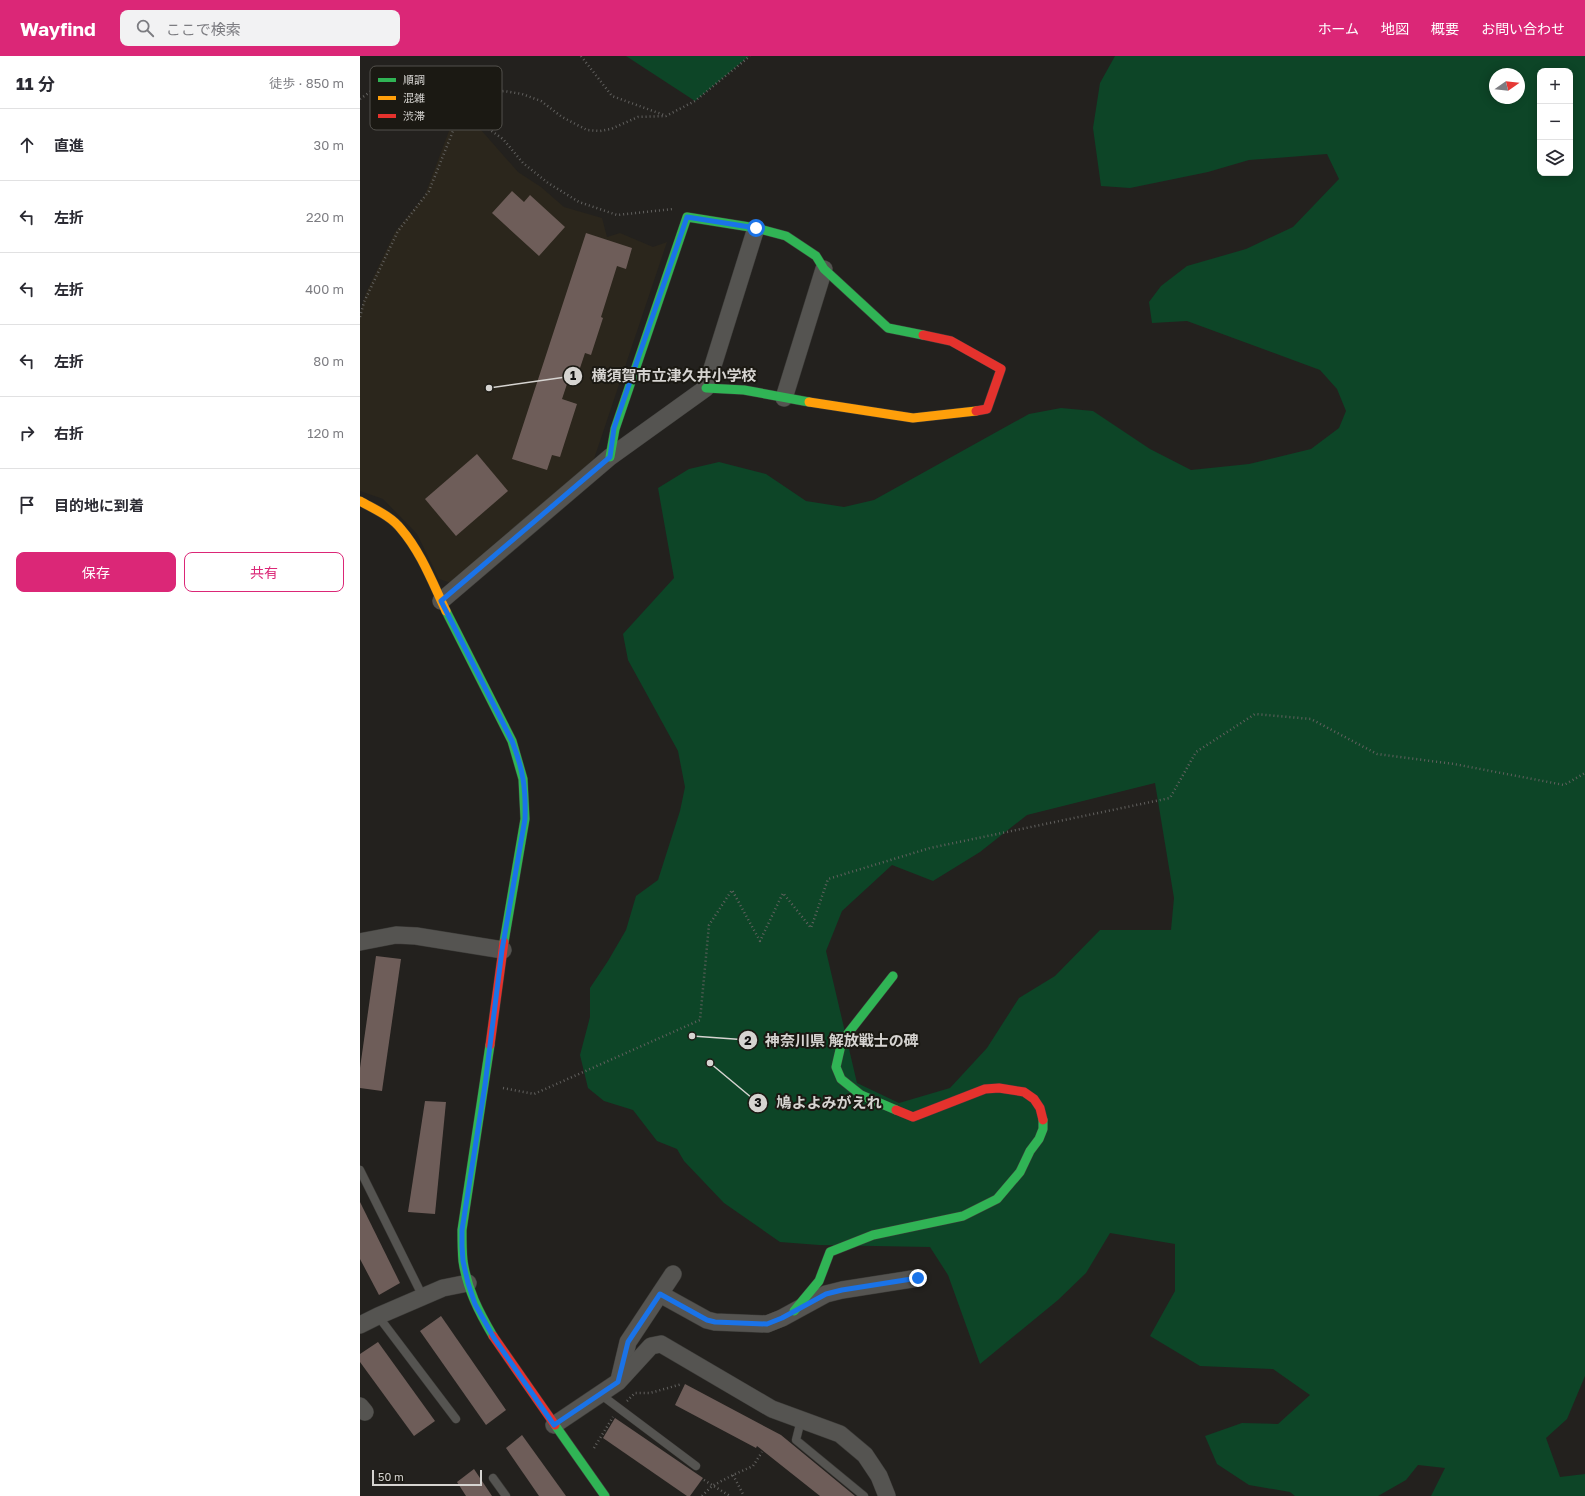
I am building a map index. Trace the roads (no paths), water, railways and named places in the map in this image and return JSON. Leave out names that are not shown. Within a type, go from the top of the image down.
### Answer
[{"type":"street","points":[[610,457],[614,428],[687,217],[756,228],[786,236],[816,256],[824,269],[888,328],[951,341],[1001,369],[987,409],[959,414],[913,418],[784,398],[744,390],[706,388]]},
{"type":"street","points":[[441,601],[610,457],[706,388],[756,228]]},
{"type":"street","points":[[784,398],[824,269]]},
{"type":"street","points":[[360,501],[384,514],[401,528],[416,550],[512,741],[519,759],[526,797],[525,819],[502,950],[485,1085],[462,1230],[463,1261],[475,1304],[494,1338],[605,1496]]},
{"type":"street","points":[[360,942],[396,935],[416,936],[502,950]]},
{"type":"street","points":[[794,1311],[819,1281],[830,1252],[873,1235],[964,1216],[997,1199],[1020,1172],[1030,1151],[1040,1139],[1043,1129],[1043,1119],[1040,1108],[1034,1099],[1024,1092],[999,1088],[985,1089],[913,1117],[861,1095],[841,1079],[836,1066],[842,1041],[893,976]]},
{"type":"street","points":[[618,1382],[628,1342],[673,1274]]},
{"type":"street","points":[[660,1294],[707,1320],[715,1322],[767,1324],[782,1318],[826,1294],[918,1278]]},
{"type":"street","points":[[360,1325],[443,1288],[468,1283]]},
{"type":"street","points":[[554,1425],[618,1382],[652,1346],[661,1344],[772,1410],[840,1434],[865,1455],[880,1476],[887,1496]]},
{"type":"lane","points":[[360,1170],[424,1297]]},
{"type":"lane","points":[[378,1316],[456,1419]]},
{"type":"lane","points":[[600,1394],[696,1466]]},
{"type":"lane","points":[[801,1420],[796,1440],[864,1496]]},
{"type":"lane","points":[[494,1478],[506,1496]]},
{"type":"place","name":"横須賀市立津久井小学校","points":[[489,388]]},
{"type":"place","name":"神奈川県 解放戦士の碑","points":[[692,1036]]},
{"type":"place","name":"鳩よよみがえれ","points":[[710,1063]]}]
